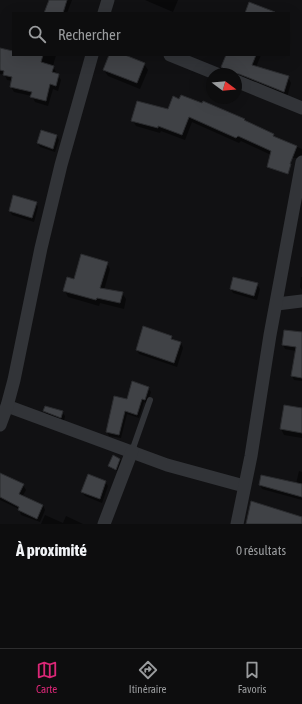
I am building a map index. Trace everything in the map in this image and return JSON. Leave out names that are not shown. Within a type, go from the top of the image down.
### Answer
[{"type":"street","points":[[104,12],[108,0]]},
{"type":"street","points":[[0,425],[7,406],[56,188],[92,56]]},
{"type":"street","points":[[172,56],[206,70]]},
{"type":"street","points":[[242,83],[302,108]]},
{"type":"street","points":[[237,524],[251,456],[270,335],[277,304],[302,162]]},
{"type":"street","points":[[277,304],[302,301]]},
{"type":"street","points":[[7,406],[167,465],[244,486]]},
{"type":"street","points":[[104,524],[132,451]]},
{"type":"lane","points":[[132,451],[150,400]]},
{"type":"building","points":[[49,0],[67,0],[63,12],[44,12]]},
{"type":"building","points":[[249,2],[275,12],[245,12]]},
{"type":"building","points":[[0,48],[12,51],[12,56],[43,56],[41,62],[54,66],[52,72],[59,74],[56,86],[50,84],[46,101],[30,97],[32,92],[10,87],[12,77],[3,75],[4,71],[0,70]]},
{"type":"building","points":[[109,56],[128,56],[145,63],[137,83],[103,70]]},
{"type":"building","points":[[226,56],[256,56],[252,65],[289,76],[284,92],[242,75],[242,68],[221,67]]},
{"type":"building","points":[[181,95],[202,103],[203,101],[206,102],[206,104],[210,104],[245,119],[244,120],[274,134],[273,136],[297,146],[288,174],[267,167],[271,151],[238,136],[236,138],[189,117],[182,135],[158,126],[158,128],[131,121],[137,101],[168,109],[173,96],[179,99]]},
{"type":"building","points":[[41,130],[57,135],[53,149],[37,143]]},
{"type":"building","points":[[13,195],[37,202],[32,218],[9,211]]},
{"type":"building","points":[[81,254],[108,262],[100,288],[123,292],[120,303],[97,298],[96,300],[63,291],[67,277],[74,279]]},
{"type":"building","points":[[233,277],[258,283],[254,296],[230,289]]},
{"type":"building","points":[[143,326],[172,336],[171,339],[181,342],[174,363],[136,350]]},
{"type":"building","points":[[284,330],[302,332],[302,378],[291,376],[296,347],[282,345]]},
{"type":"building","points":[[132,381],[149,387],[145,400],[142,399],[137,415],[125,411],[119,435],[106,432],[114,396],[127,399]]},
{"type":"building","points":[[284,405],[302,408],[302,433],[280,429]]},
{"type":"building","points":[[45,406],[63,411],[61,418],[43,411]]},
{"type":"building","points":[[113,455],[120,459],[116,470],[108,466]]},
{"type":"building","points":[[0,473],[24,484],[19,494],[43,505],[37,519],[18,510],[19,507],[0,497]]},
{"type":"building","points":[[88,474],[106,481],[100,499],[81,492]]},
{"type":"building","points":[[261,475],[302,484],[302,497],[259,485]]},
{"type":"building","points":[[251,501],[302,517],[302,524],[246,524]]}]
